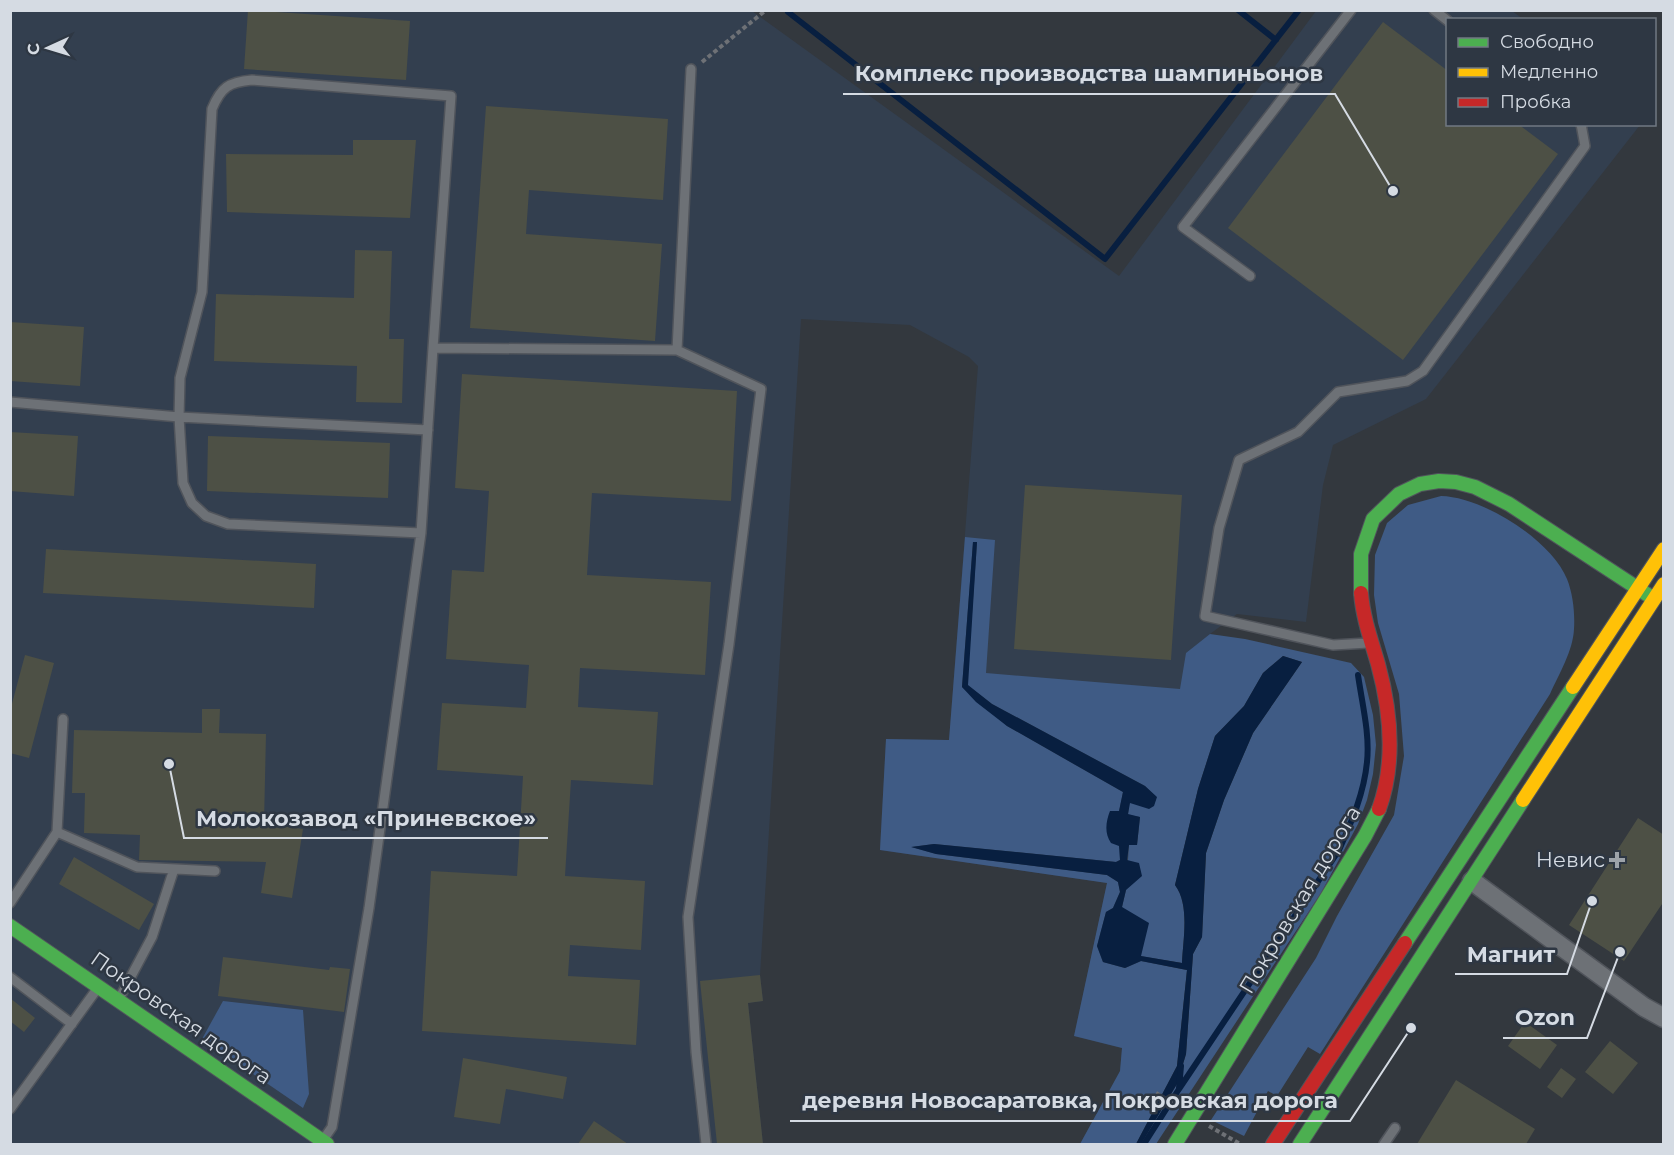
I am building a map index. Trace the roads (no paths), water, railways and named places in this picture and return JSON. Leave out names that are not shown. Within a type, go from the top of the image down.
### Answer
[{"type":"street","name":"Покровская дорога","points":[[1175,1144],[1380,808],[1389,775],[1391,738],[1378,666],[1364,622],[1361,595],[1361,554],[1373,519],[1399,494],[1420,484],[1447,481],[1475,487],[1509,504],[1653,599]]},
{"type":"street","points":[[1273,1144],[1664,549]]},
{"type":"street","points":[[1300,1144],[1664,584]]},
{"type":"street","points":[[1472,881],[1644,1007],[1664,1018]]},
{"type":"street","name":"Покровская дорога","points":[[10,926],[325,1143]]},
{"type":"lane","points":[[1250,276],[1183,227],[1351,10]]},
{"type":"lane","points":[[1434,10],[1446,19]]},
{"type":"lane","points":[[677,350],[691,69]]},
{"type":"lane","points":[[325,1143],[332,1127],[369,908],[421,533],[450,96],[252,80],[235,81],[219,92],[212,109],[202,292],[180,378],[179,417],[183,483],[192,503],[206,516],[228,524],[421,533]]},
{"type":"lane","points":[[1370,643],[1334,645],[1205,616],[1219,528],[1239,460],[1298,432],[1338,392],[1407,381],[1423,371],[1585,146],[1581,126]]},
{"type":"lane","points":[[433,348],[677,350],[761,389],[729,644],[688,917],[696,1052],[706,1144]]},
{"type":"lane","points":[[10,402],[179,417],[428,430]]},
{"type":"lane","points":[[10,903],[57,832],[63,719]]},
{"type":"lane","points":[[57,832],[137,867],[214,871]]},
{"type":"lane","points":[[118,1000],[152,936],[174,869]]},
{"type":"lane","points":[[10,977],[72,1024]]},
{"type":"lane","points":[[12,1104],[99,987]]},
{"type":"lane","points":[[1384,1144],[1395,1128]]},
{"type":"waterway","points":[[790,10],[788,12],[1105,259],[1299,10]]},
{"type":"waterway","points":[[1238,10],[1276,40]]},
{"type":"waterway","points":[[1144,1144],[1339,850],[1353,818],[1367,762],[1367,730],[1358,675]]},
{"type":"waterway","points":[[1179,1088],[1181,1066]]},
{"type":"place","name":"Комплекс производства шампиньонов","points":[[1393,191]]},
{"type":"place","name":"Молокозавод «Приневское»","points":[[169,764]]},
{"type":"place","name":"Невис","points":[[1617,860]]},
{"type":"place","name":"Магнит","points":[[1592,901]]},
{"type":"place","name":"Ozon","points":[[1620,952]]},
{"type":"place","name":"деревня Новосаратовка, Покровская дорога","points":[[1411,1028]]}]
